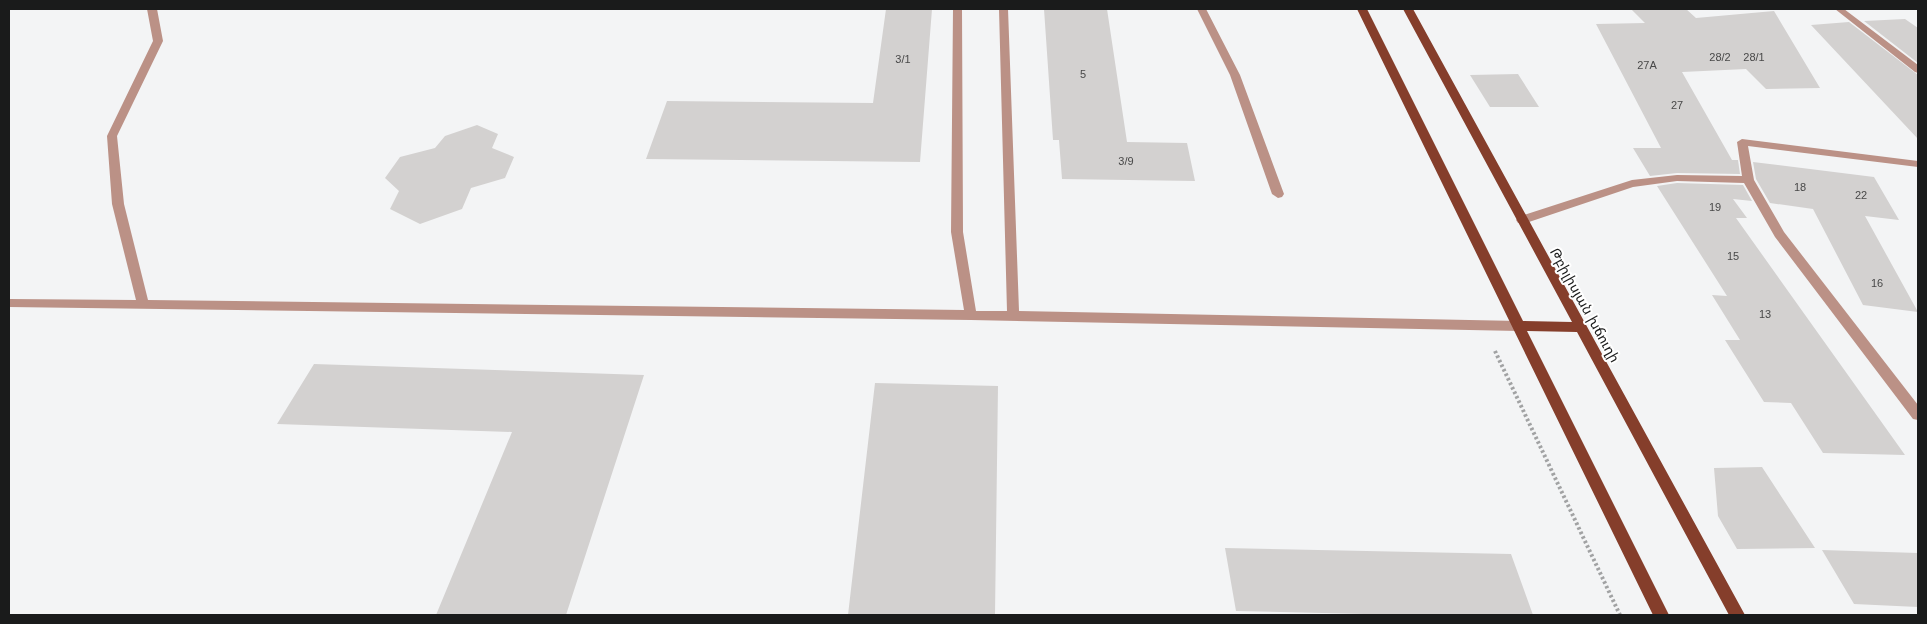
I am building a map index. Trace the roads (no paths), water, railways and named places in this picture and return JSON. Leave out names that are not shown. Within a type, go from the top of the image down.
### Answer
[{"type":"main road","points":[[1362,9],[1661,615]]},
{"type":"main road","name":"Թբիլիսյան խճուղի","points":[[1408,9],[1738,615]]},
{"type":"main road","points":[[1518,326],[1580,327]]},
{"type":"street","points":[[142,304],[118,204],[112,136],[158,41],[152,9]]},
{"type":"street","points":[[958,9],[957,232],[971,315]]},
{"type":"street","points":[[1004,9],[1012,317]]},
{"type":"street","points":[[1201,9],[1235,75],[1278,194]]},
{"type":"street","points":[[1839,9],[1918,70]]},
{"type":"street","points":[[1918,164],[1742,142],[1748,180],[1779,234],[1918,416]]},
{"type":"street","points":[[1522,220],[1632,184],[1677,178],[1748,180]]},
{"type":"street","points":[[9,303],[971,315],[1518,326]]}]
